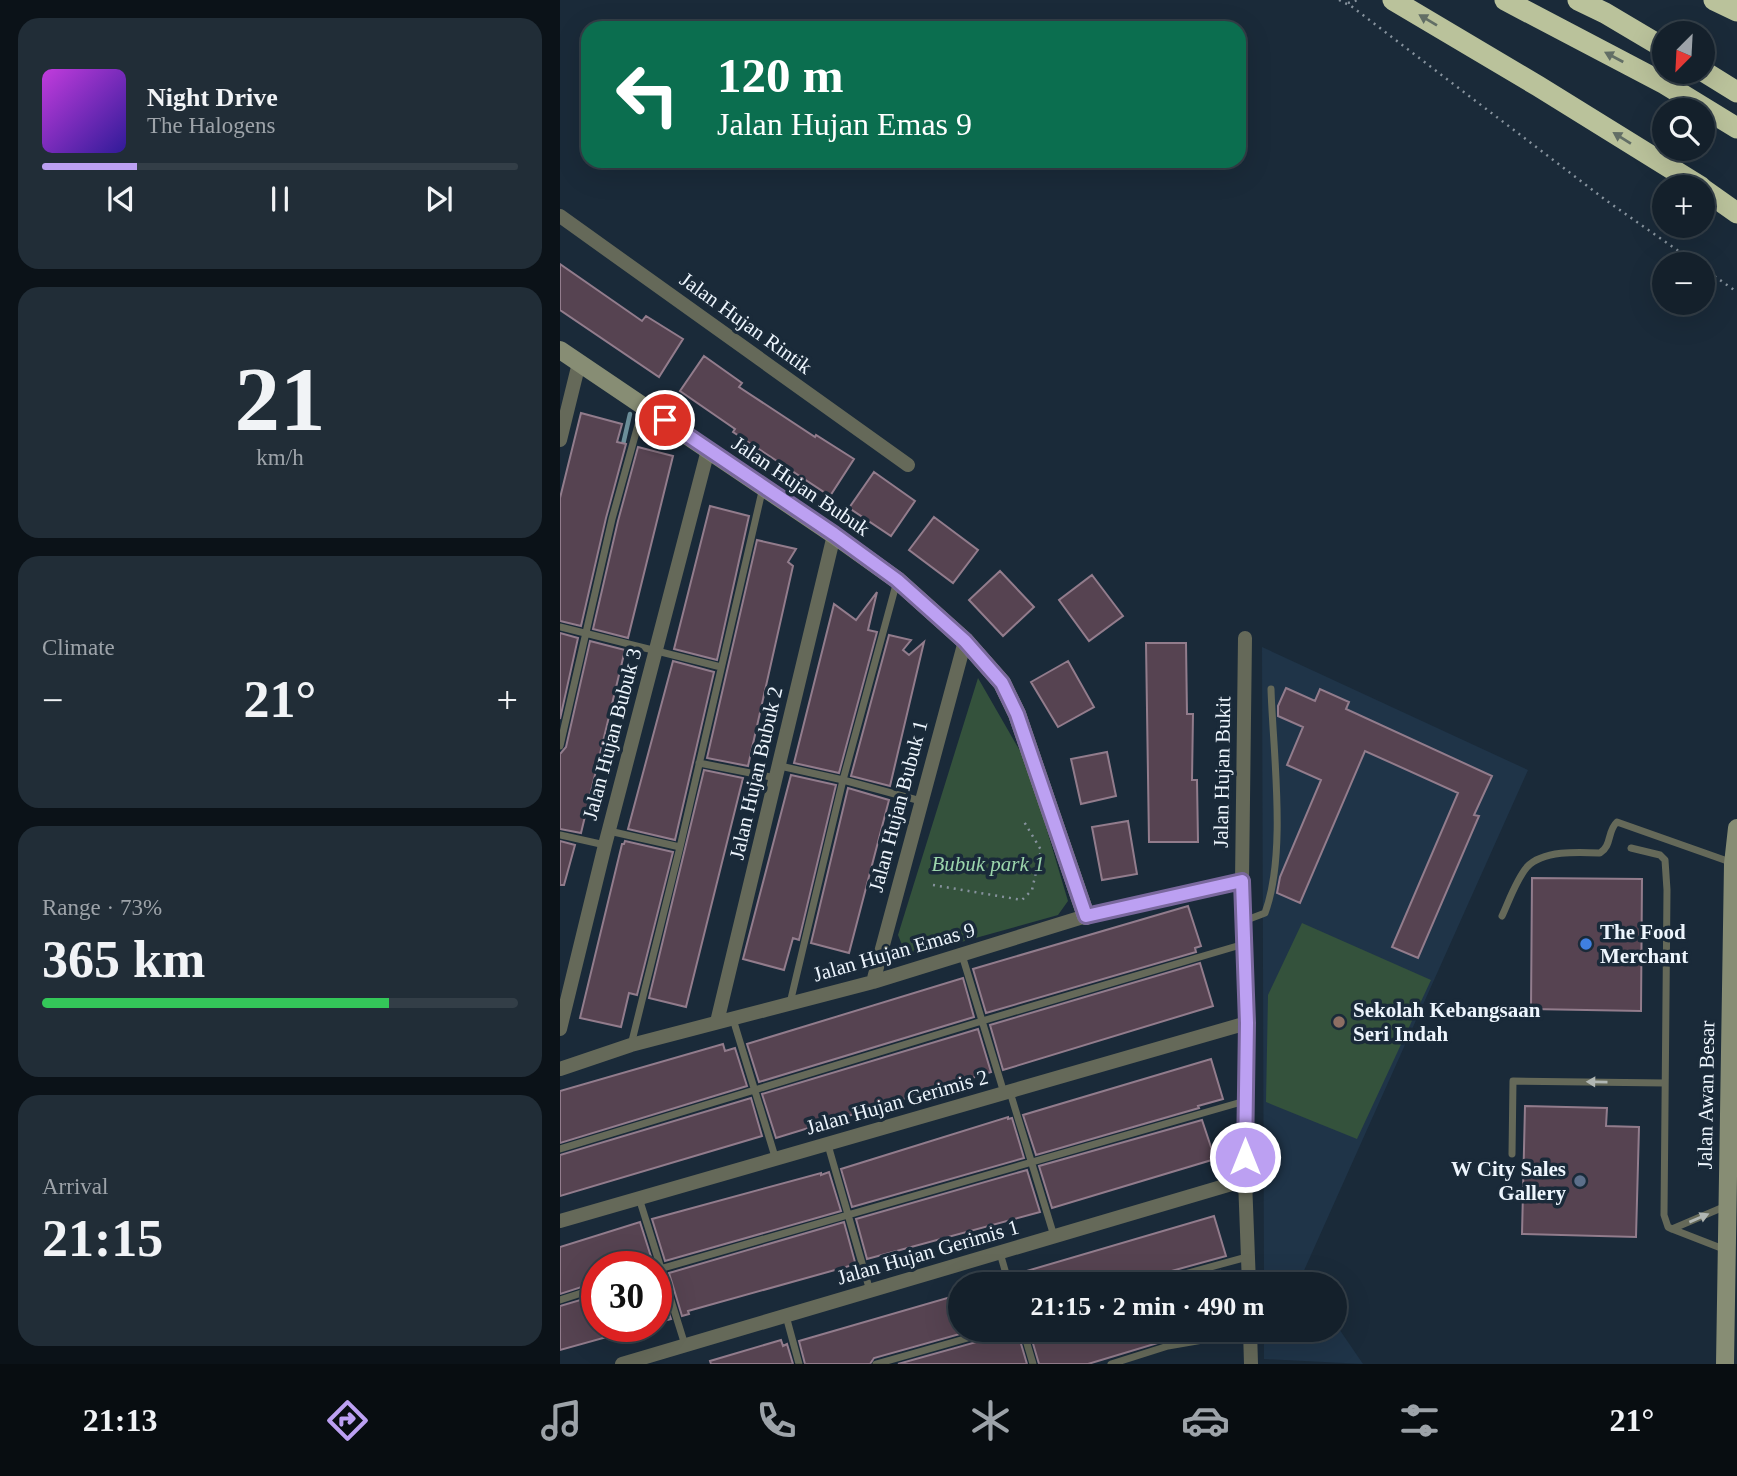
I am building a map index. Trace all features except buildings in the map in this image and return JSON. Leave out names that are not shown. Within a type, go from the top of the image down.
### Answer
[{"type":"highway","points":[[1393,0],[1681,175]]},
{"type":"highway","points":[[1505,0],[1665,84],[1737,128]]},
{"type":"highway","points":[[1578,0],[1652,41]]},
{"type":"highway","points":[[1714,0],[1737,11]]},
{"type":"highway","points":[[1715,78],[1737,92]]},
{"type":"highway","points":[[1715,197],[1737,213]]},
{"type":"street","name":"Jalan Hujan Rintik","points":[[560,216],[908,465]]},
{"type":"street","name":"Jalan Hujan Bubuk","points":[[560,350],[834,534],[897,580],[965,641],[1002,683],[1017,714],[1086,916]]},
{"type":"street","points":[[560,440],[579,362]]},
{"type":"street","name":"Jalan Hujan Bubuk 3","points":[[560,1029],[566,977],[607,838],[708,450]]},
{"type":"street","name":"Jalan Hujan Bubuk 2","points":[[717,1022],[834,534]]},
{"type":"street","name":"Jalan Hujan Bukit","points":[[1245,639],[1242,881],[1247,1023],[1245,1180],[1249,1272]]},
{"type":"street","name":"Jalan Hujan Bubuk 1","points":[[873,982],[965,641]]},
{"type":"street","name":"Jalan Awan Besar","points":[[1725,1364],[1732,1247],[1727,1206],[1734,855],[1737,828]]},
{"type":"street","name":"Jalan Hujan Emas 9","points":[[560,1069],[631,1045],[873,982],[1086,916],[1242,881]]},
{"type":"street","name":"Jalan Hujan Gerimis 2","points":[[560,1221],[1247,1023]]},
{"type":"street","name":"Jalan Hujan Gerimis 1","points":[[622,1364],[1245,1180]]},
{"type":"street","points":[[1250,1342],[1251,1364]]},
{"type":"lane","points":[[560,746],[581,632],[643,405]]},
{"type":"lane","points":[[631,1045],[680,847],[763,487]]},
{"type":"lane","points":[[790,1003],[843,780],[897,580]]},
{"type":"lane","points":[[560,627],[721,667]]},
{"type":"lane","points":[[1243,921],[1265,912],[1270,898],[1277,832],[1270,688]]},
{"type":"lane","points":[[699,764],[843,780],[921,801]]},
{"type":"lane","points":[[1502,916],[1525,869],[1535,860],[1564,854],[1600,853],[1608,846],[1610,832],[1617,822],[1734,855]]},
{"type":"lane","points":[[560,835],[680,847]]},
{"type":"lane","points":[[1631,848],[1660,855],[1665,860],[1664,1215],[1668,1227],[1672,1229],[1732,1247]]},
{"type":"lane","points":[[560,1149],[1244,944]]},
{"type":"lane","points":[[962,954],[1054,1236]]},
{"type":"lane","points":[[733,1018],[776,1160]]},
{"type":"lane","points":[[1512,1154],[1513,1081],[1665,1083]]},
{"type":"lane","points":[[672,1266],[1246,1101]]},
{"type":"lane","points":[[828,1145],[870,1291]]},
{"type":"lane","points":[[639,1198],[654,1251]]},
{"type":"lane","points":[[1672,1229],[1727,1206]]},
{"type":"lane","points":[[1000,1253],[1006,1272]]},
{"type":"lane","points":[[1191,1272],[1248,1256]]},
{"type":"lane","points":[[560,1300],[581,1294]]},
{"type":"lane","points":[[672,1308],[685,1345]]},
{"type":"lane","points":[[785,1316],[799,1364]]},
{"type":"lane","points":[[876,1364],[954,1342]]},
{"type":"lane","points":[[1027,1342],[1033,1364]]},
{"type":"lane","points":[[1111,1364],[1190,1342]]},
{"type":"path","points":[[1339,0],[1606,201],[1680,252]]},
{"type":"path","points":[[1345,3],[1358,0]]},
{"type":"path","points":[[1715,276],[1737,292]]},
{"type":"path","points":[[933,885],[1022,900],[1032,890],[1041,850],[1023,820]]},
{"type":"shaded area","name":"Sekolah Kebangsaan Seri Indah","points":[[1262,647],[1528,770],[1303,1272],[1264,1272]]},
{"type":"shaded area","points":[[1347,1341],[1363,1364],[1264,1359],[1264,1342]]},
{"type":"green space","name":"Bubuk park 1","points":[[978,678],[1027,763],[1068,901],[1058,915],[907,957],[898,935]]},
{"type":"green space","points":[[1302,923],[1431,980],[1357,1139],[1266,1102],[1268,995]]},
{"type":"waterway","points":[[622,449],[630,414]]},
{"type":"place","name":"The Food Merchant","points":[[1586,944]]},
{"type":"place","name":"Sekolah Kebangsaan Seri Indah","points":[[1339,1022]]},
{"type":"place","name":"W City Sales Gallery","points":[[1580,1181]]},
{"type":"route","points":[[665,420],[834,534],[897,580],[965,641],[1002,683],[1017,714],[1086,916],[1242,881],[1247,1023],[1245,1157]]}]
